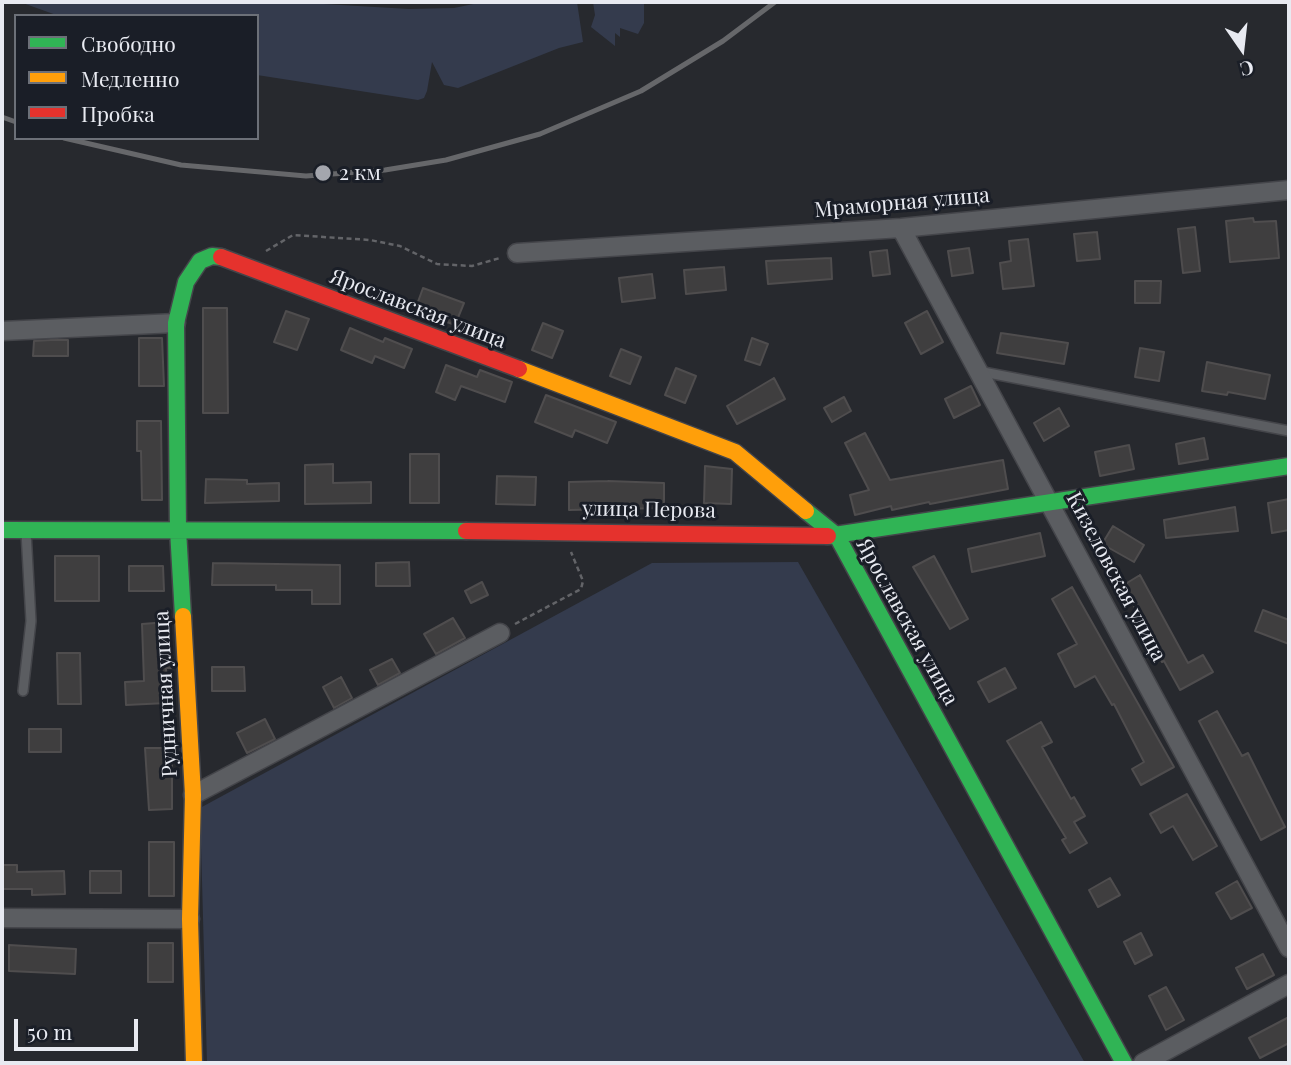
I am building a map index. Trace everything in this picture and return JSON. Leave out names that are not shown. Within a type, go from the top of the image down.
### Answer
[{"type":"street","name":"Мраморная улица","points":[[517,253],[901,228],[1289,190]]},
{"type":"street","name":"Кизеловская улица","points":[[901,228],[1289,948]]},
{"type":"street","name":"Ярославская улица","points":[[176,323],[181,295],[196,265],[205,258],[226,257],[735,452],[836,536],[1124,1063]]},
{"type":"street","points":[[2,331],[176,323]]},
{"type":"street","name":"Рудничная улица","points":[[176,323],[179,384],[178,530],[193,795],[190,919],[194,1063]]},
{"type":"street","name":"улица Перова","points":[[2,530],[836,536],[1052,505],[1289,466]]},
{"type":"street","points":[[193,795],[500,633]]},
{"type":"street","points":[[2,918],[190,919]]},
{"type":"street","points":[[1143,1063],[1289,984]]},
{"type":"lane","points":[[978,371],[1289,431]]},
{"type":"lane","points":[[23,691],[31,621],[26,530]]},
{"type":"path","points":[[245,265],[293,235],[370,240],[400,246],[436,264],[472,267],[517,253]]},
{"type":"path","points":[[500,633],[581,589],[583,581],[571,552]]},
{"type":"shaded area","points":[[20,2],[290,2],[409,9],[454,8],[483,2],[577,2],[583,42],[559,48],[458,88],[444,85],[432,62],[427,91],[424,98],[418,100],[259,75],[259,14],[53,14]]},
{"type":"shaded area","points":[[593,2],[644,2],[644,23],[638,34],[620,28],[620,37],[615,33],[615,46],[591,27],[595,15]]},
{"type":"shaded area","points":[[798,562],[1085,1063],[207,1063],[200,808],[652,563]]},
{"type":"building","points":[[1253,218],[1254,222],[1276,221],[1279,258],[1230,262],[1226,221]]},
{"type":"building","points":[[1195,227],[1200,271],[1183,273],[1178,229]]},
{"type":"building","points":[[1097,232],[1100,259],[1077,261],[1074,234]]},
{"type":"building","points":[[1028,239],[1034,286],[1003,289],[1000,263],[1011,261],[1009,241]]},
{"type":"building","points":[[969,248],[973,273],[952,276],[948,251]]},
{"type":"building","points":[[887,250],[890,274],[873,276],[870,252]]},
{"type":"building","points":[[831,258],[832,279],[768,284],[766,261]]},
{"type":"building","points":[[724,267],[726,290],[686,294],[684,270]]},
{"type":"building","points":[[652,274],[655,298],[622,302],[619,278]]},
{"type":"building","points":[[1135,281],[1161,281],[1160,303],[1135,303]]},
{"type":"building","points":[[423,288],[464,303],[455,325],[415,310]]},
{"type":"building","points":[[203,308],[227,308],[228,413],[203,413]]},
{"type":"building","points":[[286,311],[309,319],[297,350],[274,342]]},
{"type":"building","points":[[927,311],[943,342],[921,354],[905,323]]},
{"type":"building","points":[[543,323],[563,331],[552,358],[532,350]]},
{"type":"building","points":[[350,328],[383,342],[385,338],[412,349],[404,368],[375,356],[372,363],[341,350]]},
{"type":"building","points":[[1001,333],[1068,343],[1064,364],[997,353]]},
{"type":"building","points":[[139,338],[162,338],[164,386],[139,386]]},
{"type":"building","points":[[752,338],[768,344],[760,365],[745,360]]},
{"type":"building","points":[[68,340],[68,356],[33,356],[34,341]]},
{"type":"building","points":[[1140,348],[1164,352],[1159,381],[1135,377]]},
{"type":"building","points":[[621,349],[641,357],[630,384],[610,376]]},
{"type":"building","points":[[1207,362],[1270,375],[1265,399],[1228,392],[1227,395],[1202,391]]},
{"type":"building","points":[[446,365],[477,377],[480,370],[512,382],[505,402],[461,386],[455,400],[436,392]]},
{"type":"building","points":[[676,368],[696,376],[685,403],[665,395]]},
{"type":"building","points":[[774,378],[785,399],[737,424],[727,406]]},
{"type":"building","points":[[971,386],[980,405],[954,418],[945,399]]},
{"type":"building","points":[[546,395],[616,422],[607,443],[575,430],[572,437],[535,422]]},
{"type":"building","points":[[844,397],[851,411],[832,422],[824,408]]},
{"type":"building","points":[[1059,408],[1069,426],[1044,441],[1034,423]]},
{"type":"building","points":[[137,421],[161,421],[162,500],[142,500]]},
{"type":"building","points":[[865,433],[890,480],[1003,460],[1008,489],[892,510],[891,506],[855,515],[850,495],[869,490],[845,443]]},
{"type":"building","points":[[1204,438],[1208,459],[1179,464],[1176,444]]},
{"type":"building","points":[[1129,445],[1134,469],[1100,476],[1095,452]]},
{"type":"building","points":[[410,454],[439,454],[439,503],[410,503]]},
{"type":"building","points":[[333,464],[333,483],[371,482],[371,503],[305,504],[305,465]]},
{"type":"building","points":[[705,466],[732,469],[731,504],[704,503]]},
{"type":"building","points":[[497,476],[536,477],[535,505],[496,504]]},
{"type":"building","points":[[206,479],[247,480],[247,484],[279,483],[279,501],[205,503]]},
{"type":"building","points":[[569,482],[664,483],[664,508],[569,510]]},
{"type":"building","points":[[1289,499],[1289,530],[1272,533],[1268,503]]},
{"type":"building","points":[[1235,507],[1238,531],[1166,538],[1164,520]]},
{"type":"building","points":[[1113,526],[1144,545],[1134,562],[1102,544]]},
{"type":"building","points":[[1040,533],[1045,556],[972,572],[968,549]]},
{"type":"building","points":[[55,556],[99,556],[99,601],[55,601]]},
{"type":"building","points":[[934,556],[968,619],[950,629],[913,567]]},
{"type":"building","points":[[409,562],[410,586],[376,586],[376,563]]},
{"type":"building","points":[[213,563],[340,565],[340,604],[312,604],[312,590],[276,590],[276,585],[212,585]]},
{"type":"building","points":[[129,566],[163,566],[164,591],[129,591]]},
{"type":"building","points":[[1140,575],[1188,663],[1203,655],[1213,672],[1180,690],[1122,586]]},
{"type":"building","points":[[482,582],[488,595],[471,603],[465,591]]},
{"type":"building","points":[[1072,587],[1174,767],[1141,785],[1132,769],[1144,762],[1114,704],[1112,705],[1095,676],[1075,687],[1058,654],[1077,644],[1052,599]]},
{"type":"building","points":[[1263,610],[1289,620],[1289,644],[1255,631]]},
{"type":"building","points":[[453,618],[465,638],[436,654],[424,634]]},
{"type":"building","points":[[168,622],[171,668],[166,668],[167,703],[126,705],[125,682],[144,681],[142,624]]},
{"type":"building","points":[[57,653],[80,653],[81,704],[58,704]]},
{"type":"building","points":[[392,659],[400,673],[378,685],[370,670]]},
{"type":"building","points":[[212,667],[244,667],[245,691],[212,691]]},
{"type":"building","points":[[1005,668],[1016,688],[989,702],[978,682]]},
{"type":"building","points":[[341,677],[352,698],[334,708],[323,687]]},
{"type":"building","points":[[1217,711],[1242,756],[1248,753],[1285,827],[1261,840],[1199,721]]},
{"type":"building","points":[[265,719],[275,739],[247,753],[237,733]]},
{"type":"building","points":[[1041,722],[1052,742],[1042,747],[1071,799],[1074,797],[1085,816],[1074,822],[1087,843],[1070,853],[1062,840],[1066,838],[1007,741]]},
{"type":"building","points":[[29,729],[61,729],[61,752],[29,752]]},
{"type":"building","points":[[145,748],[172,748],[172,809],[149,810]]},
{"type":"building","points":[[1187,794],[1217,846],[1193,860],[1173,826],[1161,833],[1150,814]]},
{"type":"building","points":[[149,842],[174,842],[174,896],[149,896]]},
{"type":"building","points":[[2,865],[17,865],[17,872],[64,871],[65,894],[32,895],[32,889],[2,889]]},
{"type":"building","points":[[90,871],[121,871],[121,893],[90,893]]},
{"type":"building","points":[[1110,878],[1120,895],[1098,907],[1089,890]]},
{"type":"building","points":[[1237,881],[1252,908],[1231,919],[1216,893]]},
{"type":"building","points":[[1141,933],[1152,955],[1135,964],[1124,942]]},
{"type":"building","points":[[148,943],[173,943],[173,982],[148,982]]},
{"type":"building","points":[[9,945],[76,949],[75,974],[9,971]]},
{"type":"building","points":[[1263,954],[1274,975],[1247,989],[1236,968]]},
{"type":"building","points":[[1166,987],[1184,1020],[1166,1030],[1149,996]]},
{"type":"building","points":[[1289,1017],[1289,1043],[1260,1058],[1249,1038]]},
{"type":"railway","points":[[73,140],[181,165],[306,176],[385,170],[446,160],[540,134],[641,91],[723,41],[775,2]]},
{"type":"railway","points":[[2,117],[14,121]]},
{"type":"traffic: fast","points":[[183,616],[178,530],[176,323],[186,282],[200,261],[212,256],[221,257]]},
{"type":"traffic: fast","points":[[828,536],[1289,466]]},
{"type":"traffic: fast","points":[[806,511],[837,536],[1124,1063]]},
{"type":"traffic: fast","points":[[2,530],[466,531]]},
{"type":"traffic: slow","points":[[519,369],[735,452],[806,511]]},
{"type":"traffic: slow","points":[[183,616],[193,795],[190,919],[194,1063]]},
{"type":"traffic: jam","points":[[221,257],[519,369]]},
{"type":"traffic: jam","points":[[466,531],[828,536]]},
{"type":"place","name":"2 км","points":[[323,173]]}]
